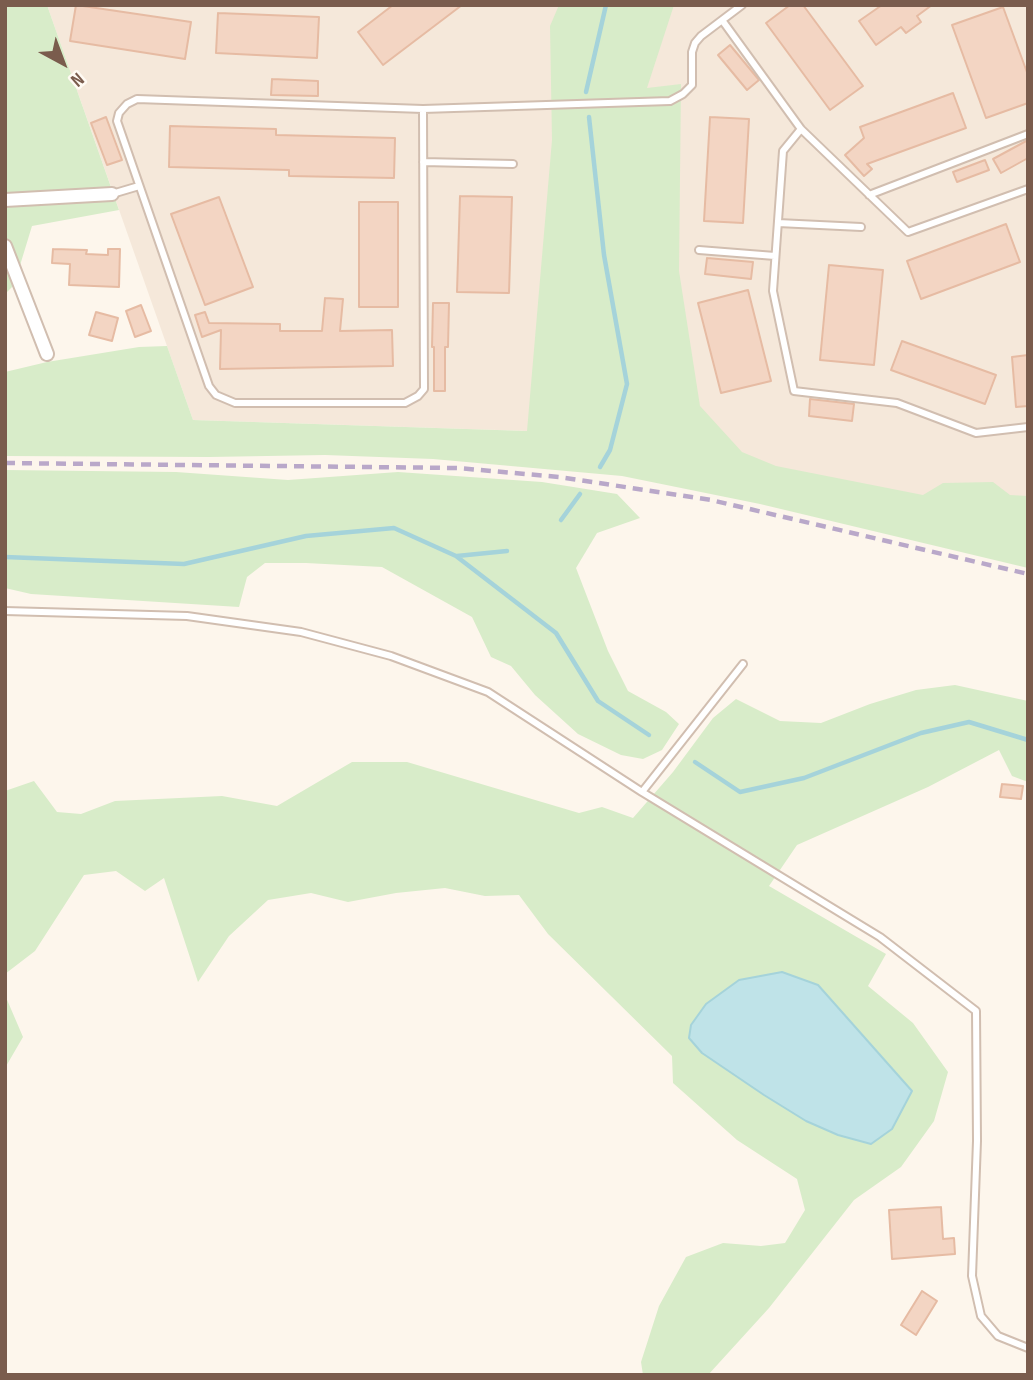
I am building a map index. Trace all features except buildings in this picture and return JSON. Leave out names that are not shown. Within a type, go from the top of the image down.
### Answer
[{"type":"street","points":[[5,200],[112,194]]},
{"type":"street","points":[[5,246],[47,354]]},
{"type":"lane","points":[[423,109],[424,389],[418,396],[405,402],[234,403],[216,395],[209,386],[117,121],[119,113],[127,104],[137,99],[423,109],[670,101],[692,85],[692,52],[695,43],[742,5]]},
{"type":"lane","points":[[722,20],[801,129],[908,232],[1028,189]]},
{"type":"lane","points":[[801,129],[783,151],[773,292],[794,391],[897,403],[976,433],[1028,428]]},
{"type":"lane","points":[[869,195],[1028,134]]},
{"type":"lane","points":[[423,162],[513,164]]},
{"type":"lane","points":[[112,194],[139,186]]},
{"type":"lane","points":[[778,223],[861,228]]},
{"type":"lane","points":[[699,250],[775,256]]},
{"type":"lane","points":[[5,611],[187,616],[301,632],[378,653],[488,692],[642,792],[880,937],[976,1011],[977,1141],[972,1276],[981,1317],[998,1336],[1028,1348]]},
{"type":"lane","points":[[642,792],[743,664]]},
{"type":"shaded area","points":[[47,5],[1028,5],[1028,546],[528,431],[193,420]]},
{"type":"green space","points":[[5,5],[47,5],[119,210],[32,226],[14,285],[5,294]]},
{"type":"green space","points":[[559,5],[674,5],[647,88],[681,84],[679,271],[700,406],[742,452],[776,466],[923,495],[943,483],[993,482],[1010,495],[1028,496],[1028,568],[760,504],[622,476],[433,459],[325,455],[5,456],[5,372],[47,362],[139,347],[167,346],[193,420],[527,431],[552,140],[550,26]]},
{"type":"green space","points":[[5,470],[176,472],[288,480],[398,472],[542,482],[617,494],[640,518],[597,533],[576,568],[608,651],[628,691],[666,712],[679,724],[662,750],[643,759],[621,755],[578,734],[535,695],[511,666],[491,657],[472,617],[382,567],[265,563],[247,577],[239,607],[31,594],[5,588]]},
{"type":"green space","points":[[955,685],[1028,701],[1028,782],[1012,776],[999,750],[928,787],[797,845],[769,886],[886,954],[868,986],[913,1023],[948,1072],[934,1121],[901,1167],[854,1200],[769,1308],[708,1375],[643,1375],[641,1362],[659,1306],[686,1257],[723,1243],[761,1246],[785,1243],[805,1210],[797,1179],[737,1140],[673,1083],[672,1056],[548,934],[519,895],[485,896],[445,888],[348,902],[311,893],[268,900],[229,936],[198,982],[164,878],[145,891],[116,871],[84,875],[35,951],[5,974],[5,791],[34,781],[57,812],[81,814],[115,801],[222,796],[277,806],[352,762],[407,762],[579,813],[602,807],[633,818],[673,772],[713,718],[736,699],[780,721],[821,723],[916,690]]},
{"type":"green space","points":[[5,995],[23,1037],[5,1068]]},
{"type":"water","points":[[782,972],[818,985],[912,1091],[892,1129],[871,1144],[838,1135],[806,1121],[702,1053],[689,1038],[691,1025],[706,1004],[739,980]]},
{"type":"waterway","points":[[586,92],[606,5]]},
{"type":"waterway","points":[[589,117],[604,255],[627,384],[610,450],[600,467]]},
{"type":"waterway","points":[[561,520],[580,494]]},
{"type":"waterway","points":[[5,557],[184,564],[306,536],[394,528],[456,556],[556,633],[598,701],[649,735]]},
{"type":"waterway","points":[[457,556],[507,551]]},
{"type":"waterway","points":[[695,762],[740,792],[804,778],[921,733],[969,722],[1028,740]]},
{"type":"railway","points":[[5,463],[457,468],[559,477],[711,500],[1028,574]]}]
